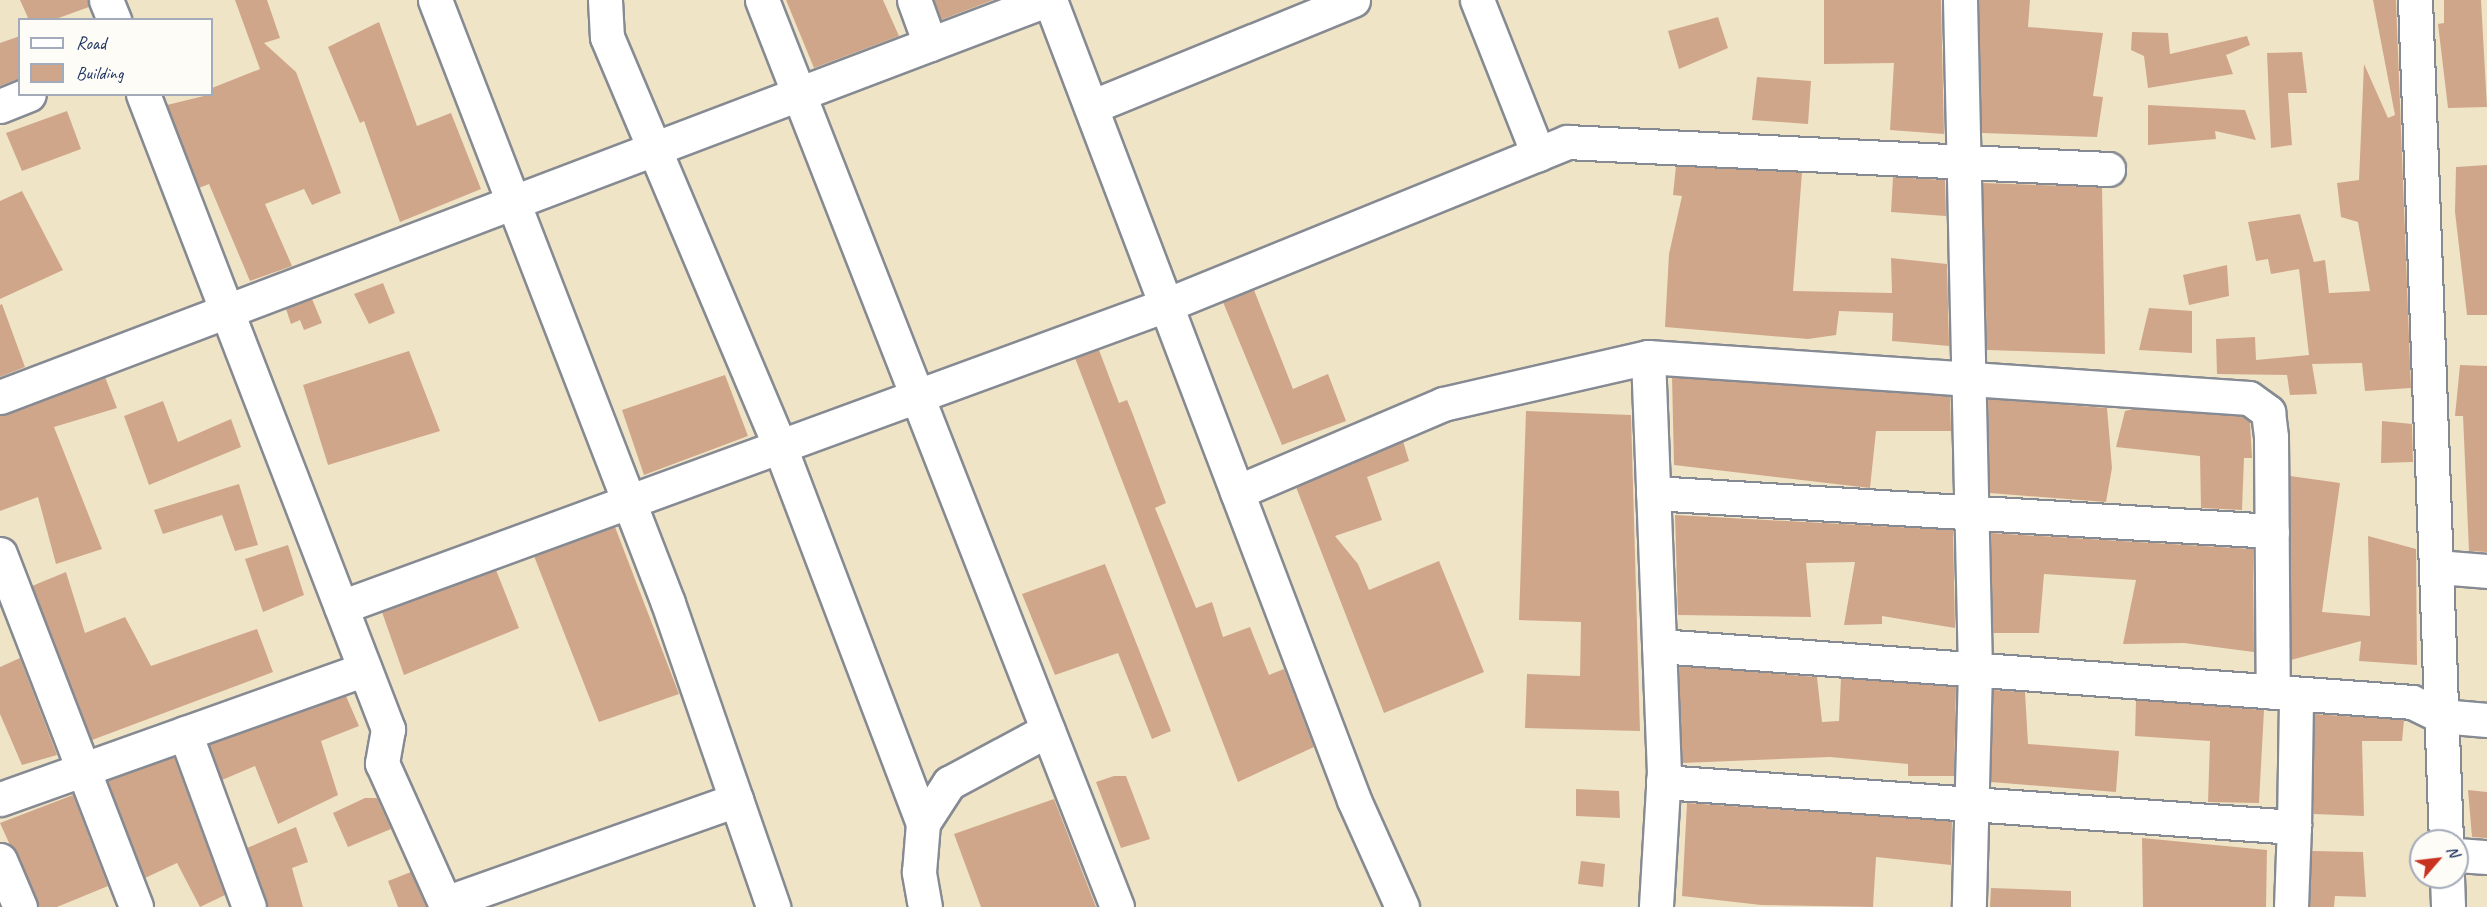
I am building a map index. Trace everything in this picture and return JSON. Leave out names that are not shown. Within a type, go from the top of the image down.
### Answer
[{"type":"street","points":[[106,0],[113,18]]},
{"type":"street","points":[[435,0],[628,501],[773,907]]},
{"type":"street","points":[[605,0],[607,37],[656,148],[780,447],[923,823],[919,872],[925,907]]},
{"type":"street","points":[[762,0],[1117,907]]},
{"type":"street","points":[[914,0],[930,44]]},
{"type":"street","points":[[0,397],[1048,0],[1091,107],[1354,800],[1402,907]]},
{"type":"street","points":[[1091,107],[1353,0]]},
{"type":"street","points":[[1477,0],[1538,154]]},
{"type":"street","points":[[1960,0],[1965,378],[1975,670],[1969,907]]},
{"type":"street","points":[[2415,0],[2446,829]]},
{"type":"street","points":[[0,106],[24,96]]},
{"type":"street","points":[[144,96],[388,729],[382,764],[445,903],[736,800]]},
{"type":"street","points":[[341,607],[628,501],[918,398],[1166,305],[1568,142],[2108,169]]},
{"type":"street","points":[[1237,492],[1443,404],[1648,357],[2249,398],[2268,411],[2272,531],[2294,827],[2292,907]]},
{"type":"street","points":[[1648,357],[1663,782],[1656,907]]},
{"type":"street","points":[[1653,493],[1970,510],[2272,531]]},
{"type":"street","points":[[0,554],[136,907]]},
{"type":"street","points":[[2437,567],[2487,571]]},
{"type":"street","points":[[1659,646],[2412,702],[2441,716],[2487,720]]},
{"type":"street","points":[[0,799],[364,669]]},
{"type":"street","points":[[923,823],[950,783],[1048,730]]},
{"type":"street","points":[[185,733],[249,907]]},
{"type":"street","points":[[1663,782],[2294,827]]},
{"type":"street","points":[[2469,856],[2487,857]]},
{"type":"street","points":[[0,860],[20,907]]},
{"type":"street","points":[[2447,889],[2448,907]]},
{"type":"building","points":[[20,0],[88,0],[89,7],[59,18],[28,18]]},
{"type":"building","points":[[235,0],[267,0],[280,38],[264,43],[296,72],[341,193],[312,205],[304,189],[265,204],[292,266],[250,281],[209,184],[199,188],[167,105],[213,96],[213,88],[260,69]]},
{"type":"building","points":[[786,0],[883,0],[899,36],[814,68]]},
{"type":"building","points":[[934,0],[993,0],[941,20]]},
{"type":"building","points":[[1824,0],[1941,0],[1944,134],[1890,130],[1894,63],[1824,64]]},
{"type":"building","points":[[1979,0],[2030,0],[2028,27],[2103,33],[2093,96],[2103,97],[2097,137],[1982,133]]},
{"type":"building","points":[[2373,0],[2396,0],[2411,388],[2365,391],[2362,363],[2312,364],[2317,394],[2290,395],[2287,375],[2217,374],[2216,339],[2255,337],[2256,360],[2309,355],[2299,269],[2271,274],[2268,259],[2256,261],[2248,222],[2300,214],[2314,262],[2325,260],[2329,293],[2370,291],[2358,222],[2341,217],[2337,183],[2359,180],[2364,64],[2388,118],[2395,115]]},
{"type":"building","points":[[2444,0],[2481,0],[2487,107],[2448,108],[2438,24],[2444,23]]},
{"type":"building","points":[[1718,17],[1728,48],[1679,69],[1668,31]]},
{"type":"building","points":[[379,22],[417,126],[451,113],[481,189],[400,222],[364,121],[360,123],[328,47]]},
{"type":"building","points":[[2132,32],[2168,33],[2170,54],[2247,36],[2250,45],[2226,55],[2233,74],[2148,88],[2144,56],[2131,50]]},
{"type":"building","points":[[18,37],[18,79],[0,86],[0,43]]},
{"type":"building","points":[[2302,52],[2307,93],[2288,93],[2292,145],[2271,148],[2267,53]]},
{"type":"building","points":[[1757,77],[1811,81],[1808,124],[1752,120]]},
{"type":"building","points":[[2148,105],[2245,110],[2256,140],[2215,131],[2216,139],[2148,145]]},
{"type":"building","points":[[67,111],[81,149],[22,171],[6,133]]},
{"type":"building","points":[[2487,165],[2487,315],[2467,315],[2455,212],[2456,167]]},
{"type":"building","points":[[1676,166],[1802,172],[1793,291],[1892,293],[1891,258],[1947,264],[1949,346],[1892,341],[1893,313],[1839,311],[1836,335],[1808,339],[1665,327],[1669,254],[1682,196],[1673,195]]},
{"type":"building","points":[[1893,177],[1945,180],[1946,216],[1891,212]]},
{"type":"building","points":[[1983,183],[2102,187],[2105,354],[1987,350]]},
{"type":"building","points":[[22,191],[63,270],[0,299],[0,201]]},
{"type":"building","points":[[2227,265],[2229,296],[2189,305],[2183,275]]},
{"type":"building","points":[[383,283],[395,313],[369,324],[354,294]]},
{"type":"building","points":[[1254,290],[1293,389],[1328,374],[1346,421],[1282,445],[1223,302]]},
{"type":"building","points":[[312,299],[322,323],[304,330],[300,320],[291,324],[286,309]]},
{"type":"building","points":[[2,304],[25,367],[0,377],[0,305]]},
{"type":"building","points":[[2149,308],[2192,311],[2192,353],[2139,350]]},
{"type":"building","points":[[1099,350],[1119,403],[1127,400],[1132,412],[1166,503],[1155,508],[1196,608],[1212,602],[1223,637],[1250,627],[1269,675],[1284,669],[1314,747],[1238,782],[1075,358]]},
{"type":"building","points":[[409,351],[440,431],[328,465],[303,385]]},
{"type":"building","points":[[2460,365],[2487,366],[2487,552],[2469,551],[2463,416],[2455,416]]},
{"type":"building","points":[[725,375],[748,436],[644,475],[622,410]]},
{"type":"building","points":[[105,377],[117,408],[54,427],[102,549],[56,564],[38,497],[0,511],[0,415]]},
{"type":"building","points":[[1672,377],[1950,396],[1951,431],[1876,431],[1870,488],[1674,465]]},
{"type":"building","points":[[1988,399],[2107,408],[2112,468],[2106,502],[1990,493]]},
{"type":"building","points":[[163,401],[178,442],[231,419],[241,447],[149,485],[124,416]]},
{"type":"building","points":[[2133,409],[2242,416],[2250,422],[2252,458],[2244,458],[2242,510],[2201,508],[2200,456],[2116,447],[2125,411]]},
{"type":"building","points":[[1526,411],[1631,415],[1640,731],[1525,728],[1527,674],[1580,676],[1581,622],[1519,620]]},
{"type":"building","points":[[2382,421],[2412,424],[2413,462],[2381,463]]},
{"type":"building","points":[[1403,441],[1409,461],[1367,477],[1382,520],[1335,536],[1358,564],[1369,590],[1439,561],[1484,672],[1384,713],[1296,487]]},
{"type":"building","points":[[2290,476],[2340,483],[2322,612],[2370,616],[2368,536],[2416,549],[2417,665],[2359,661],[2361,641],[2291,660]]},
{"type":"building","points":[[239,484],[258,545],[235,551],[222,515],[163,534],[154,510]]},
{"type":"building","points":[[1675,515],[1953,530],[1955,628],[1882,616],[1882,624],[1844,625],[1855,562],[1806,563],[1811,617],[1678,615]]},
{"type":"building","points":[[615,527],[679,694],[599,722],[534,556]]},
{"type":"building","points":[[1991,533],[2253,549],[2254,652],[2184,643],[2123,644],[2136,580],[2044,574],[2039,633],[1993,633]]},
{"type":"building","points":[[288,545],[304,595],[263,612],[245,559]]},
{"type":"building","points":[[1105,564],[1171,731],[1152,739],[1118,653],[1055,675],[1022,594]]},
{"type":"building","points":[[496,570],[519,628],[404,675],[382,612]]},
{"type":"building","points":[[66,572],[85,633],[125,617],[151,666],[257,629],[273,672],[92,740],[32,586]]},
{"type":"building","points":[[20,658],[57,755],[22,765],[0,714],[0,667]]},
{"type":"building","points":[[1679,666],[1817,677],[1822,722],[1839,721],[1841,678],[1956,687],[1954,776],[1908,776],[1908,764],[1830,757],[1682,763]]},
{"type":"building","points":[[1993,690],[2025,692],[2028,744],[2119,751],[2116,792],[1991,782]]},
{"type":"building","points":[[346,696],[359,726],[321,741],[338,795],[278,824],[255,766],[222,780],[209,744]]},
{"type":"building","points":[[2136,700],[2264,710],[2259,803],[2208,802],[2210,741],[2135,736]]},
{"type":"building","points":[[2314,714],[2404,720],[2402,741],[2362,741],[2364,816],[2314,814]]},
{"type":"building","points":[[174,757],[225,895],[200,907],[177,863],[145,878],[107,781]]},
{"type":"building","points":[[1114,776],[1126,776],[1150,839],[1121,848],[1096,782]]},
{"type":"building","points":[[1576,789],[1619,791],[1620,818],[1576,816]]},
{"type":"building","points":[[2468,790],[2487,792],[2487,838],[2472,837]]},
{"type":"building","points":[[73,795],[108,886],[57,907],[38,907],[0,823]]},
{"type":"building","points":[[365,798],[377,798],[391,829],[348,847],[333,813]]},
{"type":"building","points":[[1054,799],[1096,907],[981,907],[954,834]]},
{"type":"building","points":[[1687,803],[1952,821],[1951,865],[1876,857],[1873,907],[1761,905],[1682,896]]},
{"type":"building","points":[[296,827],[308,862],[292,868],[303,907],[267,907],[247,848]]},
{"type":"building","points":[[2142,838],[2267,850],[2266,907],[2143,907]]},
{"type":"building","points":[[2312,851],[2363,852],[2366,897],[2335,896],[2334,907],[2310,907]]},
{"type":"building","points":[[1581,861],[1605,864],[1603,887],[1578,884]]},
{"type":"building","points":[[411,872],[426,907],[398,907],[388,881]]},
{"type":"building","points":[[1991,888],[2071,891],[2071,907],[1990,907]]}]
